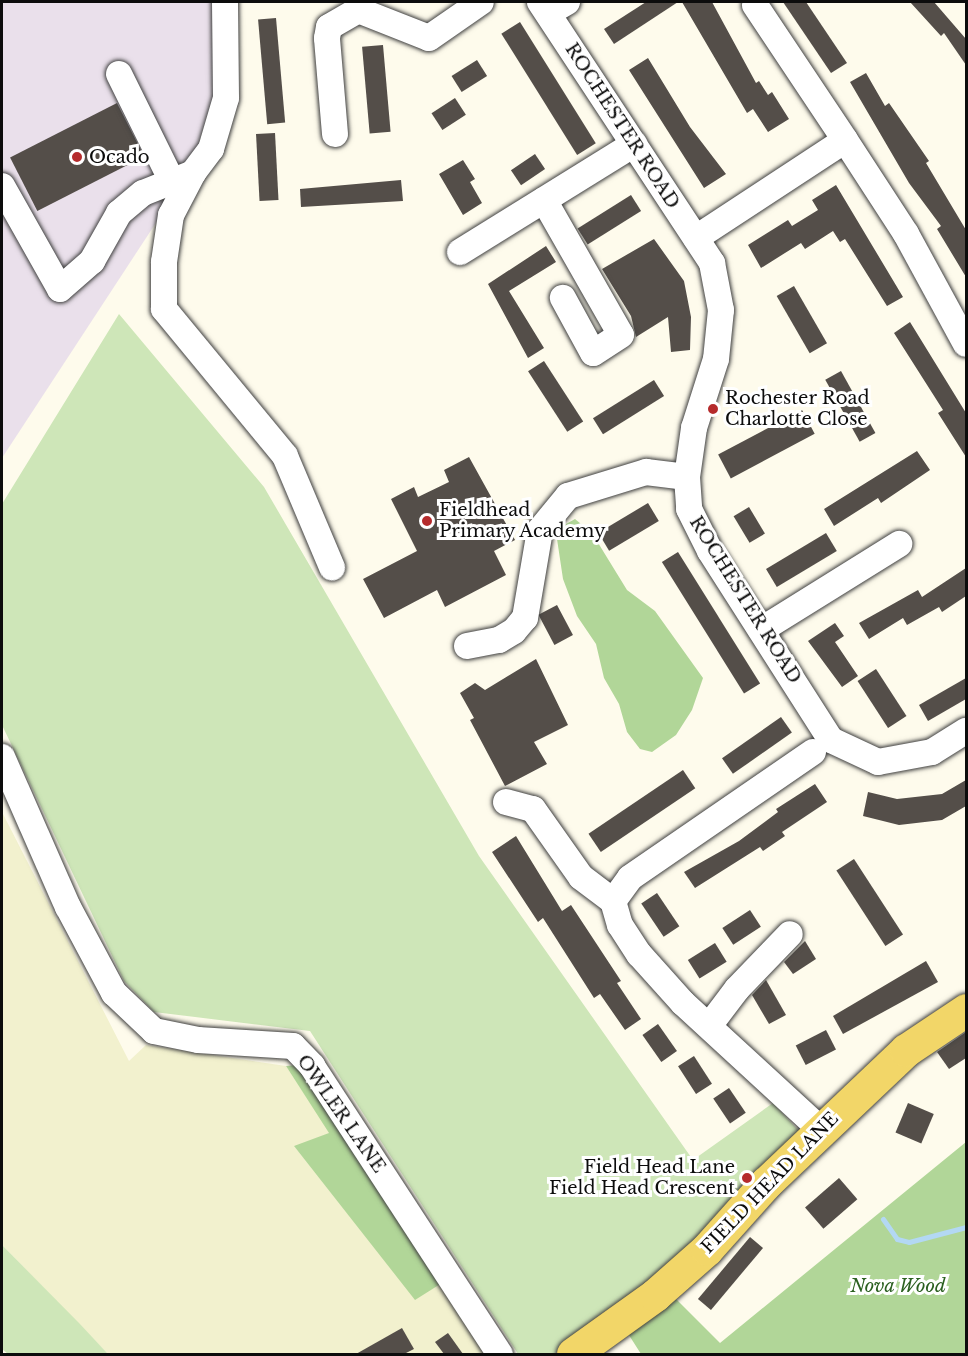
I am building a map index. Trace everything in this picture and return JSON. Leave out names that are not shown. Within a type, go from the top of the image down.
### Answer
[{"type":"main road","name":"FIELD HEAD LANE","points":[[573,1354],[656,1295],[707,1249],[820,1129],[906,1050],[966,1010]]},
{"type":"street","points":[[2,186],[60,289],[92,261],[119,213],[143,193],[182,176],[211,149],[226,98],[225,2]]},
{"type":"street","points":[[335,134],[327,32],[358,10],[429,38],[481,2]]},
{"type":"street","name":"ROCHESTER ROAD","points":[[552,5],[634,144],[712,263],[721,310],[716,359],[694,428],[687,477],[689,509],[761,630],[831,740],[878,762],[932,752],[966,731]]},
{"type":"street","points":[[755,5],[906,234],[966,344]]},
{"type":"street","points":[[119,74],[182,176],[171,215],[165,262],[164,309],[285,456],[332,567]]},
{"type":"street","points":[[696,238],[845,140]]},
{"type":"street","points":[[460,252],[634,144]]},
{"type":"street","points":[[544,200],[621,335],[593,353],[563,298]]},
{"type":"street","points":[[467,646],[499,640],[514,631],[525,618],[536,541],[549,516],[568,496],[646,472],[687,477]]},
{"type":"street","points":[[761,630],[899,544]]},
{"type":"street","points":[[613,901],[630,878],[813,752]]},
{"type":"street","name":"OWLER LANE","points":[[2,757],[68,907],[114,993],[154,1031],[198,1040],[293,1046],[312,1066],[500,1354]]},
{"type":"street","points":[[506,802],[533,809],[581,877],[613,901],[620,925],[639,954],[710,1026],[820,1129]]},
{"type":"street","points":[[710,1026],[737,989],[790,934]]},
{"type":"shaded area","points":[[2,2],[214,2],[216,88],[197,148],[165,209],[2,458]]},
{"type":"green space","points":[[119,314],[264,487],[479,856],[693,1160],[773,1103],[801,1133],[654,1286],[554,1354],[518,1354],[310,1031],[154,1012],[124,981],[2,725],[2,504]]},
{"type":"green space","points":[[575,519],[592,533],[627,590],[655,611],[703,678],[692,710],[676,735],[652,752],[640,749],[627,732],[619,704],[604,678],[596,644],[577,616],[563,579],[557,539],[559,528]]},
{"type":"green space","points":[[2,812],[129,1061],[146,1045],[286,1066],[330,1133],[295,1147],[415,1299],[442,1283],[488,1354],[108,1354],[2,1245]]},
{"type":"green space","points":[[298,1065],[442,1283],[415,1300],[294,1146],[329,1133],[286,1066]]},
{"type":"green space","name":"Nova Wood","points":[[966,1142],[966,1354],[641,1354],[627,1332],[674,1297],[720,1343]]},
{"type":"green space","points":[[2,1245],[108,1354],[8,1354],[2,1349]]},
{"type":"building","points":[[646,2],[678,2],[614,44],[604,29]]},
{"type":"building","points":[[682,2],[712,2],[756,83],[759,81],[768,95],[772,92],[789,119],[768,132],[753,109],[747,113]]},
{"type":"building","points":[[783,2],[806,2],[847,63],[831,73]]},
{"type":"building","points":[[910,2],[934,2],[966,39],[966,65],[944,33],[941,36]]},
{"type":"building","points":[[276,18],[285,123],[267,124],[258,20]]},
{"type":"building","points":[[520,22],[596,143],[577,155],[501,34]]},
{"type":"building","points":[[383,45],[391,132],[370,133],[362,47]]},
{"type":"building","points":[[648,58],[690,127],[726,174],[704,188],[629,70]]},
{"type":"building","points":[[477,60],[487,76],[462,92],[452,76]]},
{"type":"building","points":[[866,73],[885,106],[889,103],[929,161],[926,163],[966,230],[966,277],[937,229],[941,226],[909,183],[850,82]]},
{"type":"building","points":[[455,98],[466,115],[442,130],[432,113]]},
{"type":"building","name":"Ocado","points":[[117,103],[144,156],[37,211],[10,157]]},
{"type":"building","points":[[275,133],[279,200],[260,201],[256,134]]},
{"type":"building","points":[[535,154],[545,169],[521,185],[511,170]]},
{"type":"building","points":[[463,160],[475,179],[470,182],[482,203],[463,215],[439,174]]},
{"type":"building","points":[[401,180],[403,201],[301,207],[300,189]]},
{"type":"building","points":[[836,185],[903,297],[887,306],[845,239],[840,242],[833,231],[805,249],[801,243],[761,268],[748,245],[788,220],[792,226],[818,210],[812,200]]},
{"type":"building","points":[[631,195],[641,211],[588,244],[578,228]]},
{"type":"building","points":[[654,239],[684,281],[691,317],[690,350],[671,352],[668,317],[636,337],[631,316],[602,269]]},
{"type":"building","points":[[546,246],[556,262],[509,291],[544,348],[528,358],[488,284]]},
{"type":"building","points":[[794,286],[827,343],[810,353],[777,296]]},
{"type":"building","points":[[910,322],[966,413],[966,457],[938,413],[943,410],[894,333]]},
{"type":"building","points":[[544,361],[583,421],[567,432],[528,371]]},
{"type":"building","points":[[841,371],[875,433],[860,442],[825,380]]},
{"type":"building","points":[[654,380],[664,396],[603,434],[593,418]]},
{"type":"building","points":[[802,410],[815,434],[731,478],[718,455]]},
{"type":"building","points":[[917,451],[930,470],[881,503],[878,498],[834,526],[824,509]]},
{"type":"building","points":[[469,457],[515,540],[494,551],[506,575],[445,607],[437,590],[384,618],[363,579],[417,551],[391,499],[414,487],[418,497],[449,482],[444,470]]},
{"type":"building","points":[[648,503],[659,521],[609,551],[598,533]]},
{"type":"building","points":[[749,507],[765,534],[750,543],[734,516]]},
{"type":"building","points":[[826,533],[837,551],[777,587],[766,569]]},
{"type":"building","points":[[678,552],[760,683],[744,694],[662,562]]},
{"type":"building","points":[[966,568],[966,596],[942,612],[939,607],[907,625],[903,618],[869,639],[859,623],[918,590],[922,597]]},
{"type":"building","points":[[557,605],[573,635],[554,645],[538,615]]},
{"type":"building","points":[[835,623],[844,636],[835,642],[858,676],[842,687],[808,641]]},
{"type":"building","points":[[536,659],[568,725],[534,742],[547,764],[505,786],[470,720],[474,718],[460,693],[475,683],[485,690]]},
{"type":"building","points":[[876,669],[906,716],[888,728],[858,681]]},
{"type":"building","points":[[966,678],[966,699],[928,721],[919,705]]},
{"type":"building","points":[[781,717],[792,733],[733,774],[722,758]]},
{"type":"building","points":[[683,770],[695,788],[601,852],[588,834]]},
{"type":"building","points":[[966,780],[966,806],[942,820],[899,825],[863,816],[868,792],[897,799],[942,794]]},
{"type":"building","points":[[815,784],[827,802],[782,832],[785,836],[763,851],[760,847],[695,888],[684,872],[739,841],[778,812],[776,809]]},
{"type":"building","points":[[516,836],[562,911],[571,905],[621,981],[617,983],[641,1019],[625,1030],[600,994],[594,998],[543,918],[538,922],[492,852]]},
{"type":"building","points":[[854,859],[903,934],[885,946],[836,870]]},
{"type":"building","points":[[657,893],[679,926],[664,937],[641,904]]},
{"type":"building","points":[[750,910],[761,927],[733,945],[722,928]]},
{"type":"building","points":[[805,941],[816,959],[793,974],[784,962]]},
{"type":"building","points":[[715,943],[727,962],[700,979],[688,960]]},
{"type":"building","points":[[926,961],[938,982],[843,1034],[833,1016]]},
{"type":"building","points":[[766,980],[786,1015],[769,1024],[752,995]]},
{"type":"building","points":[[658,1024],[677,1051],[661,1062],[642,1035]]},
{"type":"building","points":[[826,1030],[836,1050],[806,1065],[796,1045]]},
{"type":"building","points":[[966,1032],[966,1058],[949,1069],[937,1052]]},
{"type":"building","points":[[694,1056],[712,1084],[696,1094],[678,1066]]},
{"type":"building","points":[[729,1088],[746,1113],[730,1123],[713,1099]]},
{"type":"building","points":[[908,1103],[934,1114],[921,1143],[895,1132]]},
{"type":"building","points":[[839,1178],[857,1199],[823,1229],[805,1208]]},
{"type":"building","points":[[750,1237],[763,1248],[711,1310],[698,1299]]},
{"type":"building","points":[[402,1328],[414,1349],[404,1354],[356,1354]]},
{"type":"building","points":[[448,1333],[463,1354],[444,1354],[435,1342]]},
{"type":"waterway","points":[[883,1219],[897,1239],[909,1242],[966,1227]]},
{"type":"place","name":"Ocado","points":[[77,157]]},
{"type":"place","name":"Rochester Road Charlotte Close","points":[[713,409]]},
{"type":"place","name":"Fieldhead Primary Academy","points":[[427,521]]},
{"type":"place","name":"Field Head Lane Field Head Crescent","points":[[747,1178]]}]
